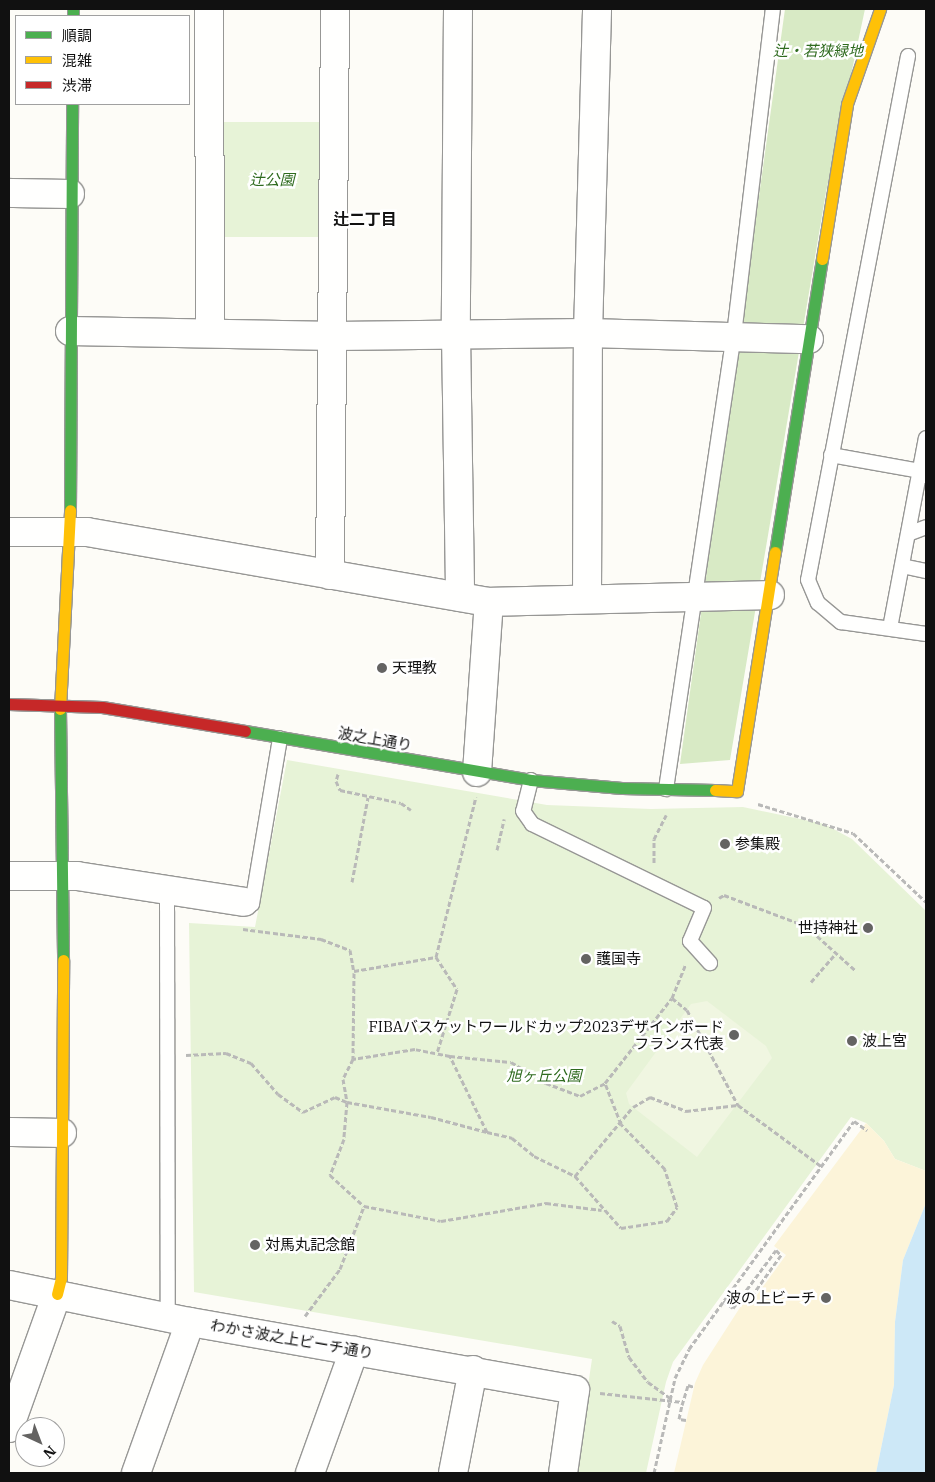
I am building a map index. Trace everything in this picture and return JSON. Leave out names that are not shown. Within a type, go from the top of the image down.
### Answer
[{"type":"street","points":[[209,9],[210,333]]},
{"type":"street","points":[[330,575],[335,336],[335,9]]},
{"type":"street","points":[[458,9],[456,334],[460,597]]},
{"type":"street","points":[[587,599],[588,332],[597,9]]},
{"type":"street","points":[[9,532],[87,532],[489,602],[696,596],[770,596],[809,339],[848,104],[880,9]]},
{"type":"street","points":[[9,1428],[61,1278],[64,877],[60,703],[70,532],[70,194],[72,105]]},
{"type":"street","points":[[9,193],[70,194]]},
{"type":"street","points":[[70,331],[335,336],[588,332],[734,335],[809,339]]},
{"type":"street","name":"波之上通り","points":[[9,704],[60,703],[102,707],[280,738],[477,781],[531,780],[666,789],[737,791],[770,596]]},
{"type":"street","points":[[477,781],[489,602]]},
{"type":"street","points":[[9,876],[64,877],[244,902]]},
{"type":"street","points":[[9,1132],[62,1133]]},
{"type":"street","name":"わかさ波之上ビーチ通り","points":[[9,1285],[179,1319],[354,1351],[473,1370],[575,1390]]},
{"type":"street","points":[[136,1473],[179,1319]]},
{"type":"street","points":[[310,1473],[354,1351]]},
{"type":"street","points":[[453,1473],[473,1370]]},
{"type":"street","points":[[563,1473],[575,1390]]},
{"type":"lane","points":[[666,789],[734,335],[773,9]]},
{"type":"lane","points":[[908,56],[808,580],[818,603],[841,622],[926,634]]},
{"type":"lane","points":[[890,628],[908,534],[923,474],[926,438]]},
{"type":"lane","points":[[831,455],[923,474]]},
{"type":"lane","points":[[908,534],[926,527]]},
{"type":"lane","points":[[902,566],[926,571]]},
{"type":"lane","points":[[244,902],[252,904],[280,738]]},
{"type":"lane","points":[[531,780],[524,811],[532,824],[704,908],[690,941],[710,963]]},
{"type":"lane","points":[[167,890],[168,1058],[179,1319]]},
{"type":"path","points":[[339,770],[336,780],[340,790],[401,804],[411,810]]},
{"type":"path","points":[[437,1054],[457,989],[436,957],[477,781]]},
{"type":"path","points":[[352,882],[368,797]]},
{"type":"path","points":[[749,803],[763,804],[853,833],[926,902]]},
{"type":"path","points":[[654,869],[654,839],[669,809]]},
{"type":"path","points":[[498,850],[500,838]]},
{"type":"path","points":[[724,895],[806,926],[855,970]]},
{"type":"path","points":[[244,902],[241,926],[246,931],[321,939],[350,950],[354,971],[353,1059],[342,1080],[347,1102],[344,1139],[330,1175],[364,1206],[441,1221],[546,1203],[603,1210]]},
{"type":"path","points":[[811,982],[836,953]]},
{"type":"path","points":[[354,971],[436,957]]},
{"type":"path","points":[[353,1059],[415,1048],[450,1056],[511,1062],[546,1083],[580,1096],[605,1083],[672,998],[687,1010],[738,1105],[821,1166]]},
{"type":"path","points":[[168,1058],[226,1053],[251,1063],[278,1094],[303,1112],[334,1097],[347,1102],[512,1138],[534,1156],[575,1176],[596,1196],[603,1210],[621,1228],[667,1221],[677,1207],[665,1169],[621,1124],[605,1083]]},
{"type":"path","points":[[450,1056],[487,1132]]},
{"type":"path","points":[[575,1176],[633,1108],[650,1097],[686,1112],[738,1105]]},
{"type":"path","points":[[654,1473],[670,1399],[681,1363],[723,1301],[854,1121],[867,1130]]},
{"type":"path","points":[[307,1310],[340,1269],[364,1206]]},
{"type":"path","points":[[723,1301],[733,1308],[776,1250],[781,1255],[751,1297]]},
{"type":"path","points":[[612,1321],[620,1326],[629,1357],[648,1382],[670,1399]]},
{"type":"path","points":[[686,1420],[679,1419],[683,1402],[688,1386],[694,1387]]},
{"type":"path","points":[[575,1390],[670,1399],[683,1402]]},
{"type":"green space","name":"辻・若狭緑地","points":[[785,9],[865,9],[826,192],[730,760],[680,764]]},
{"type":"green space","name":"辻公園","points":[[221,122],[324,122],[324,237],[221,237]]},
{"type":"green space","name":"旭ヶ丘公園","points":[[287,760],[547,805],[651,809],[743,807],[824,824],[852,839],[926,911],[926,1171],[895,1159],[884,1141],[866,1123],[851,1117],[673,1362],[666,1382],[646,1473],[575,1473],[592,1359],[194,1292],[189,923],[255,927]]},
{"type":"green space","points":[[707,1001],[766,1046],[772,1058],[697,1157],[629,1104],[626,1093],[691,1004]]},
{"type":"sand","name":"波の上ビーチ","points":[[866,1123],[884,1141],[895,1159],[926,1171],[926,1203],[903,1260],[895,1322],[894,1385],[876,1473],[674,1473],[695,1383],[703,1365],[748,1295],[754,1299],[786,1255],[774,1246]]},
{"type":"water","points":[[926,1203],[926,1473],[876,1473],[894,1385],[895,1322],[903,1260]]},
{"type":"traffic: fast","points":[[73,9],[73,15]]},
{"type":"traffic: fast","points":[[70,510],[72,105]]},
{"type":"traffic: fast","points":[[775,552],[822,259]]},
{"type":"traffic: fast","points":[[60,709],[63,960]]},
{"type":"traffic: fast","points":[[245,731],[531,780],[622,788],[715,790]]},
{"type":"traffic: slow","points":[[822,259],[847,104],[880,9]]},
{"type":"traffic: slow","points":[[60,709],[70,510]]},
{"type":"traffic: slow","points":[[715,790],[737,791],[775,552]]},
{"type":"traffic: slow","points":[[57,1294],[61,1278],[63,960]]},
{"type":"traffic: jam","points":[[9,704],[102,707],[245,731]]},
{"type":"place","name":"天理教","points":[[382,668]]},
{"type":"place","name":"参集殿","points":[[725,844]]},
{"type":"place","name":"世持神社","points":[[868,928]]},
{"type":"place","name":"護国寺","points":[[586,959]]},
{"type":"place","name":"FIBAバスケットワールドカップ2023デザインボード フランス代表","points":[[734,1035]]},
{"type":"place","name":"波上宮","points":[[852,1041]]},
{"type":"place","name":"対馬丸記念館","points":[[255,1245]]},
{"type":"place","name":"波の上ビーチ","points":[[826,1298]]},
{"type":"district","name":"辻二丁目","points":[[365,219]]}]
